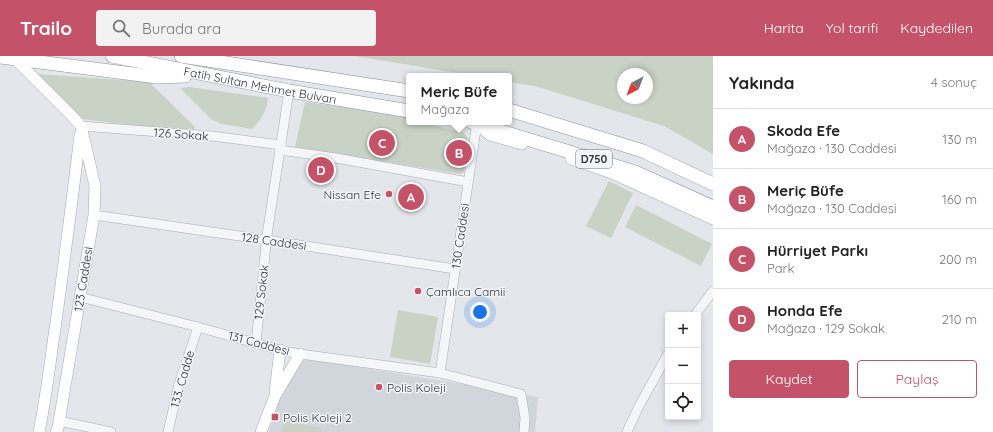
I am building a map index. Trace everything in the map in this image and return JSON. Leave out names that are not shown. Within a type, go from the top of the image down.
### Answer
[{"type":"highway","name":"Fatih Sultan Mehmet Bulvarı","points":[[112,56],[209,76],[406,110]]},
{"type":"highway","name":"Fatih Sultan Mehmet Bulvarı","points":[[182,56],[406,91]]},
{"type":"highway","points":[[0,57],[157,77],[209,76]]},
{"type":"highway","name":"D750","points":[[512,111],[643,151],[713,184]]},
{"type":"highway","name":"D750","points":[[484,125],[635,172],[713,207]]},
{"type":"main road","name":"123 Caddesi","points":[[15,60],[81,126],[95,186],[94,215],[60,420],[56,432]]},
{"type":"main road","points":[[478,125],[490,135],[552,152],[612,173],[713,219]]},
{"type":"main road","name":"123 Caddesi","points":[[39,432],[60,291],[81,126]]},
{"type":"main road","points":[[275,396],[280,350]]},
{"type":"main road","points":[[261,432],[275,396],[300,354]]},
{"type":"street","name":"129 Sokak","points":[[256,343],[267,240],[290,91]]},
{"type":"street","name":"130 Caddesi","points":[[440,373],[468,182],[474,125]]},
{"type":"street","name":"126 Sokak","points":[[81,126],[212,136],[468,182]]},
{"type":"street","name":"128 Caddesi","points":[[94,215],[455,269]]},
{"type":"street","points":[[697,312],[713,291]]},
{"type":"street","name":"131 Caddesi","points":[[80,297],[198,327],[280,350],[440,373],[521,394],[525,418],[524,432]]},
{"type":"street","name":"133. Cadde","points":[[168,432],[180,384],[198,327]]},
{"type":"street","points":[[627,432],[639,406],[665,359]]},
{"type":"street","points":[[60,420],[112,432]]},
{"type":"shaded area","name":"Polis Koleji","points":[[303,358],[538,397],[535,432],[269,432],[280,397]]},
{"type":"green space","points":[[355,56],[713,56],[713,154],[664,126],[535,86],[512,82],[512,73],[457,73]]},
{"type":"green space","points":[[38,74],[149,82],[195,127],[193,133],[82,119]]},
{"type":"green space","points":[[189,87],[268,98],[263,115],[252,129],[222,124],[211,119],[180,88]]},
{"type":"green space","points":[[305,102],[406,116],[406,125],[434,125],[463,132],[468,138],[464,172],[460,174],[295,147]]},
{"type":"green space","points":[[609,181],[633,193],[611,238],[586,226]]},
{"type":"green space","points":[[636,205],[712,244],[701,266],[625,227]]},
{"type":"green space","points":[[398,310],[438,317],[430,364],[390,357]]},
{"type":"green space","points":[[284,421],[321,428],[321,432],[282,432]]},
{"type":"place","name":"Hürriyet Parkı","points":[[382,143]]},
{"type":"place","name":"Meriç Büfe","points":[[459,153]]},
{"type":"place","name":"Honda Efe","points":[[321,170]]},
{"type":"place","name":"Nissan Efe","points":[[389,194]]},
{"type":"place","name":"Skoda Efe","points":[[411,197]]},
{"type":"place","name":"Çamlıca Camii","points":[[418,291]]},
{"type":"place","name":"Polis Koleji","points":[[379,387]]},
{"type":"place","name":"Polis Koleji 2","points":[[275,417]]}]
